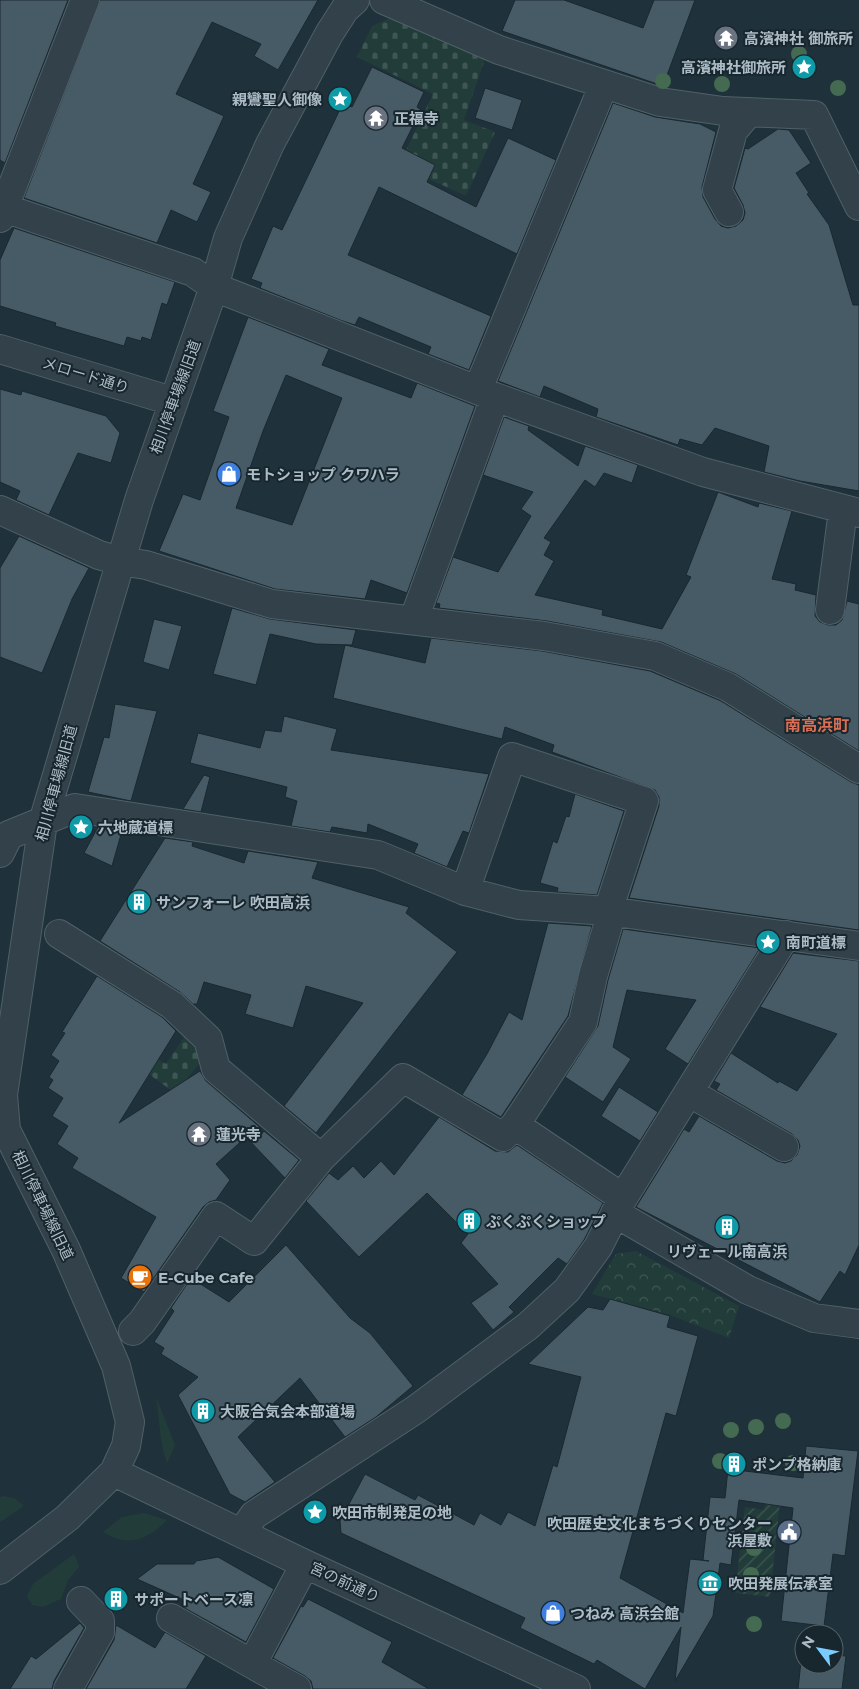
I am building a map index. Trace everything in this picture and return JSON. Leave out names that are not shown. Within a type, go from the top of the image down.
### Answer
[{"type":"street","points":[[85,0],[4,197],[193,272],[214,287],[487,393],[703,472],[851,511],[830,610]]},
{"type":"street","name":"相川停車場線旧道","points":[[0,1570],[68,1518],[114,1472],[126,1446],[130,1422],[116,1366],[66,1250],[3,1130],[4,1095],[43,822],[120,561],[172,401],[214,287],[228,238],[270,144],[329,34],[345,9],[355,0]]},
{"type":"street","points":[[384,0],[499,50],[660,102],[723,112],[814,115],[859,206]]},
{"type":"street","points":[[414,619],[487,393],[604,84]]},
{"type":"street","points":[[729,212],[716,190],[733,131],[749,112]]},
{"type":"street","name":"メロード通り","points":[[0,349],[172,401]]},
{"type":"street","points":[[0,510],[99,555],[146,565],[272,604],[414,619],[544,636],[655,656],[728,687],[859,769]]},
{"type":"street","points":[[133,1331],[142,1322],[216,1216],[254,1241],[321,1158],[403,1078],[503,1137],[515,1125],[583,1022],[593,976],[609,922],[608,911],[644,801],[512,757],[466,891]]},
{"type":"street","points":[[3,838],[75,808],[378,855],[466,891],[520,905],[608,911],[859,946]]},
{"type":"street","points":[[59,934],[172,1005],[208,1040],[216,1069],[321,1158]]},
{"type":"street","points":[[242,1532],[254,1515],[415,1410],[528,1326],[567,1290],[598,1247],[619,1206],[786,935]]},
{"type":"street","points":[[690,1093],[784,1147]]},
{"type":"street","points":[[515,1125],[619,1206],[748,1290],[814,1318],[859,1324]]},
{"type":"street","name":"宮の前通り","points":[[114,1472],[306,1564],[576,1689]]},
{"type":"street","points":[[252,1664],[306,1564]]},
{"type":"street","points":[[68,1689],[100,1632],[100,1621],[81,1601]]},
{"type":"street","points":[[171,1618],[297,1689]]},
{"type":"green space","points":[[392,17],[486,56],[464,120],[495,132],[466,196],[399,165],[433,94],[357,57],[372,26]]},
{"type":"green space","points":[[186,1034],[205,1057],[175,1093],[139,1067],[149,1054],[166,1064]]},
{"type":"green space","points":[[636,1251],[739,1306],[729,1338],[670,1315],[592,1294],[616,1254]]},
{"type":"green space","points":[[156,1397],[175,1445],[167,1463],[161,1439]]},
{"type":"green space","points":[[0,1497],[14,1498],[24,1506],[0,1522]]},
{"type":"green space","points":[[766,1501],[780,1502],[770,1597],[735,1593],[745,1507],[764,1510]]},
{"type":"green space","points":[[144,1513],[167,1520],[152,1533],[137,1540],[121,1540],[103,1532],[122,1517]]},
{"type":"green space","points":[[74,1554],[79,1567],[68,1580],[61,1599],[43,1607],[32,1605],[27,1596],[33,1584]]},
{"type":"building","points":[[0,0],[68,0],[5,163],[0,160]]},
{"type":"building","points":[[100,0],[318,0],[278,70],[254,56],[261,44],[212,22],[176,94],[224,116],[193,184],[211,192],[197,222],[171,210],[157,243],[24,198]]},
{"type":"building","points":[[515,0],[564,0],[643,28],[654,0],[695,0],[663,86],[502,31]]},
{"type":"building","points":[[372,67],[424,92],[417,107],[421,110],[402,148],[435,165],[427,182],[476,207],[508,138],[556,160],[517,254],[379,187],[348,255],[491,316],[469,370],[428,354],[431,347],[359,317],[355,325],[340,320],[260,288],[262,283],[251,279],[273,226],[282,230],[343,103],[352,107]]},
{"type":"building","points":[[485,88],[522,100],[512,130],[475,118]]},
{"type":"building","points":[[613,103],[655,117],[700,124],[716,132],[702,187],[703,197],[721,226],[728,228],[736,226],[743,220],[745,213],[743,205],[734,188],[745,148],[748,149],[778,129],[789,130],[811,163],[796,173],[809,193],[807,194],[829,225],[853,305],[859,305],[859,491],[800,481],[764,472],[769,446],[715,428],[702,445],[680,439],[678,445],[596,417],[598,409],[544,386],[540,397],[498,381]]},
{"type":"building","points":[[14,228],[175,282],[167,305],[162,303],[151,340],[142,337],[141,341],[127,337],[124,346],[55,326],[56,323],[0,306],[0,260]]},
{"type":"building","points":[[248,317],[329,349],[322,365],[411,398],[417,383],[475,406],[407,593],[371,580],[365,599],[275,589],[159,551],[183,494],[200,500],[229,417],[213,411]],"holes":[[[286,375],[342,398],[292,525],[236,508],[263,431]]]},
{"type":"building","points":[[0,389],[21,395],[22,391],[106,416],[120,433],[111,463],[78,453],[49,515],[16,500],[20,491],[0,482]]},
{"type":"building","points":[[504,417],[529,426],[528,430],[578,466],[585,446],[638,465],[632,483],[604,473],[595,487],[585,480],[544,538],[551,542],[544,555],[554,561],[535,595],[603,610],[602,615],[662,629],[691,577],[686,575],[718,492],[758,507],[759,503],[792,511],[772,579],[796,584],[795,590],[816,595],[815,616],[820,622],[828,625],[836,625],[842,620],[847,601],[859,604],[859,751],[736,674],[661,642],[547,621],[439,608],[440,604],[436,603],[453,557],[498,572],[531,516],[521,509],[533,492],[483,475]]},
{"type":"building","points":[[19,536],[89,568],[72,599],[42,673],[0,657],[0,568]]},
{"type":"building","points":[[232,608],[270,619],[356,630],[352,645],[316,644],[270,634],[256,685],[213,674]]},
{"type":"building","points":[[154,619],[182,626],[169,670],[143,662]]},
{"type":"building","points":[[431,638],[542,651],[650,671],[721,701],[851,782],[859,785],[859,930],[629,898],[659,806],[659,797],[655,790],[552,752],[554,745],[505,727],[502,739],[333,698],[345,645],[425,663]]},
{"type":"building","points":[[115,704],[157,711],[131,801],[88,792],[104,737],[109,738]]},
{"type":"building","points":[[284,716],[337,729],[331,750],[489,774],[469,833],[463,831],[447,867],[414,853],[418,844],[368,824],[367,833],[332,827],[330,832],[291,826],[297,801],[285,797],[287,787],[190,763],[198,733],[260,748],[265,730],[281,732]]},
{"type":"building","points":[[204,775],[210,777],[201,812],[183,809]]},
{"type":"building","points":[[575,794],[624,811],[597,895],[557,892],[558,888],[540,883],[553,841],[557,843],[566,816],[569,817]]},
{"type":"building","points":[[98,827],[122,831],[112,866],[84,853]]},
{"type":"building","points":[[165,838],[193,842],[192,846],[244,863],[248,851],[318,862],[312,878],[409,907],[406,913],[457,952],[316,1133],[284,1106],[363,1003],[306,986],[293,1028],[245,1014],[251,995],[204,982],[197,1004],[193,1004],[180,992],[100,941]]},
{"type":"building","points":[[548,923],[592,926],[568,1016],[501,1117],[462,1095],[487,1054],[509,1012],[522,1020]]},
{"type":"building","points":[[623,929],[760,948],[688,1064],[665,1049],[696,1000],[627,990],[613,1047],[631,1059],[603,1102],[565,1077],[598,1026],[608,980]]},
{"type":"building","points":[[793,953],[859,961],[859,1245],[845,1275],[840,1271],[820,1302],[636,1207],[684,1129],[689,1132],[699,1116],[777,1161],[785,1163],[791,1161],[797,1155],[800,1146],[798,1140],[792,1134],[716,1090],[720,1084],[714,1081],[731,1053],[778,1083],[779,1081],[797,1091],[837,1034],[760,1007]]},
{"type":"building","points":[[97,976],[162,1017],[176,1031],[119,1123],[200,1071],[206,1081],[262,1129],[260,1136],[264,1131],[299,1160],[285,1178],[246,1137],[216,1164],[230,1180],[216,1200],[209,1202],[203,1207],[144,1292],[121,1278],[156,1217],[72,1168],[78,1158],[57,1144],[68,1126],[52,1116],[63,1098],[48,1088],[53,1080],[49,1077],[59,1061],[51,1055],[65,1033],[62,1032]]},
{"type":"building","points":[[619,1087],[658,1112],[640,1141],[601,1116]]},
{"type":"building","points":[[439,1117],[495,1151],[508,1152],[517,1145],[603,1203],[584,1240],[567,1264],[558,1258],[509,1307],[514,1312],[493,1330],[471,1303],[498,1284],[461,1243],[468,1234],[427,1193],[359,1257],[306,1201],[329,1173],[338,1180],[353,1166],[364,1178],[381,1161],[394,1175]]},
{"type":"building","points":[[286,1245],[350,1318],[370,1333],[413,1386],[376,1417],[345,1437],[300,1378],[238,1437],[275,1482],[245,1502],[230,1494],[178,1395],[198,1377],[161,1354],[164,1348],[154,1342],[174,1311],[171,1308],[191,1278],[229,1302]]},
{"type":"building","points":[[610,1299],[670,1316],[667,1327],[698,1336],[676,1416],[666,1413],[620,1578],[683,1613],[690,1559],[709,1561],[703,1560],[710,1497],[725,1498],[728,1469],[803,1478],[806,1446],[858,1451],[845,1556],[833,1554],[824,1624],[781,1621],[793,1508],[739,1500],[731,1565],[720,1563],[713,1616],[675,1681],[681,1627],[645,1689],[597,1660],[594,1664],[520,1628],[525,1618],[341,1533],[340,1521],[365,1474],[415,1500],[418,1495],[474,1525],[480,1513],[501,1525],[508,1512],[535,1526],[553,1465],[557,1467],[581,1377],[528,1364],[588,1307],[603,1310]]},
{"type":"building","points":[[218,1557],[274,1589],[246,1642],[181,1606],[184,1600],[137,1579],[157,1564],[194,1564],[196,1561]]},
{"type":"building","points":[[308,1599],[392,1642],[382,1662],[429,1689],[313,1689],[311,1681],[305,1676],[273,1658],[301,1606],[303,1607]]},
{"type":"building","points":[[80,1623],[84,1628],[54,1681],[52,1689],[10,1689],[31,1656],[36,1659]]},
{"type":"building","points":[[116,1625],[155,1648],[165,1632],[206,1656],[186,1689],[86,1689],[114,1640]]},
{"type":"building","points":[[844,1656],[846,1656],[844,1672]]},
{"type":"building","points":[[800,1674],[844,1674],[842,1689],[798,1689]]},
{"type":"place","name":"高濱神社 御旅所","points":[[726,38]]},
{"type":"place","name":"高濱神社御旅所","points":[[804,67]]},
{"type":"place","name":"親鸞聖人御像","points":[[340,99]]},
{"type":"place","name":"正福寺","points":[[376,118]]},
{"type":"place","name":"モトショップ クワハラ","points":[[229,474]]},
{"type":"place","name":"六地蔵道標","points":[[81,827]]},
{"type":"place","name":"サンフォーレ 吹田高浜","points":[[139,902]]},
{"type":"place","name":"南町道標","points":[[768,942]]},
{"type":"place","name":"蓮光寺","points":[[199,1134]]},
{"type":"place","name":"ぷくぷくショップ","points":[[469,1221]]},
{"type":"place","name":"リヴェール南高浜","points":[[727,1227]]},
{"type":"place","name":"E-Cube Cafe","points":[[140,1277]]},
{"type":"place","name":"大阪合気会本部道場","points":[[203,1411]]},
{"type":"place","name":"ポンプ格納庫","points":[[734,1464]]},
{"type":"place","name":"吹田市制発足の地","points":[[315,1512]]},
{"type":"place","name":"吹田歴史文化まちづくりセンター 浜屋敷","points":[[789,1532]]},
{"type":"place","name":"吹田発展伝承室","points":[[710,1583]]},
{"type":"place","name":"サポートベース凛","points":[[116,1599]]},
{"type":"place","name":"つねみ 高浜会館","points":[[553,1613]]},
{"type":"district","name":"南高浜町","points":[[817,725]]}]
